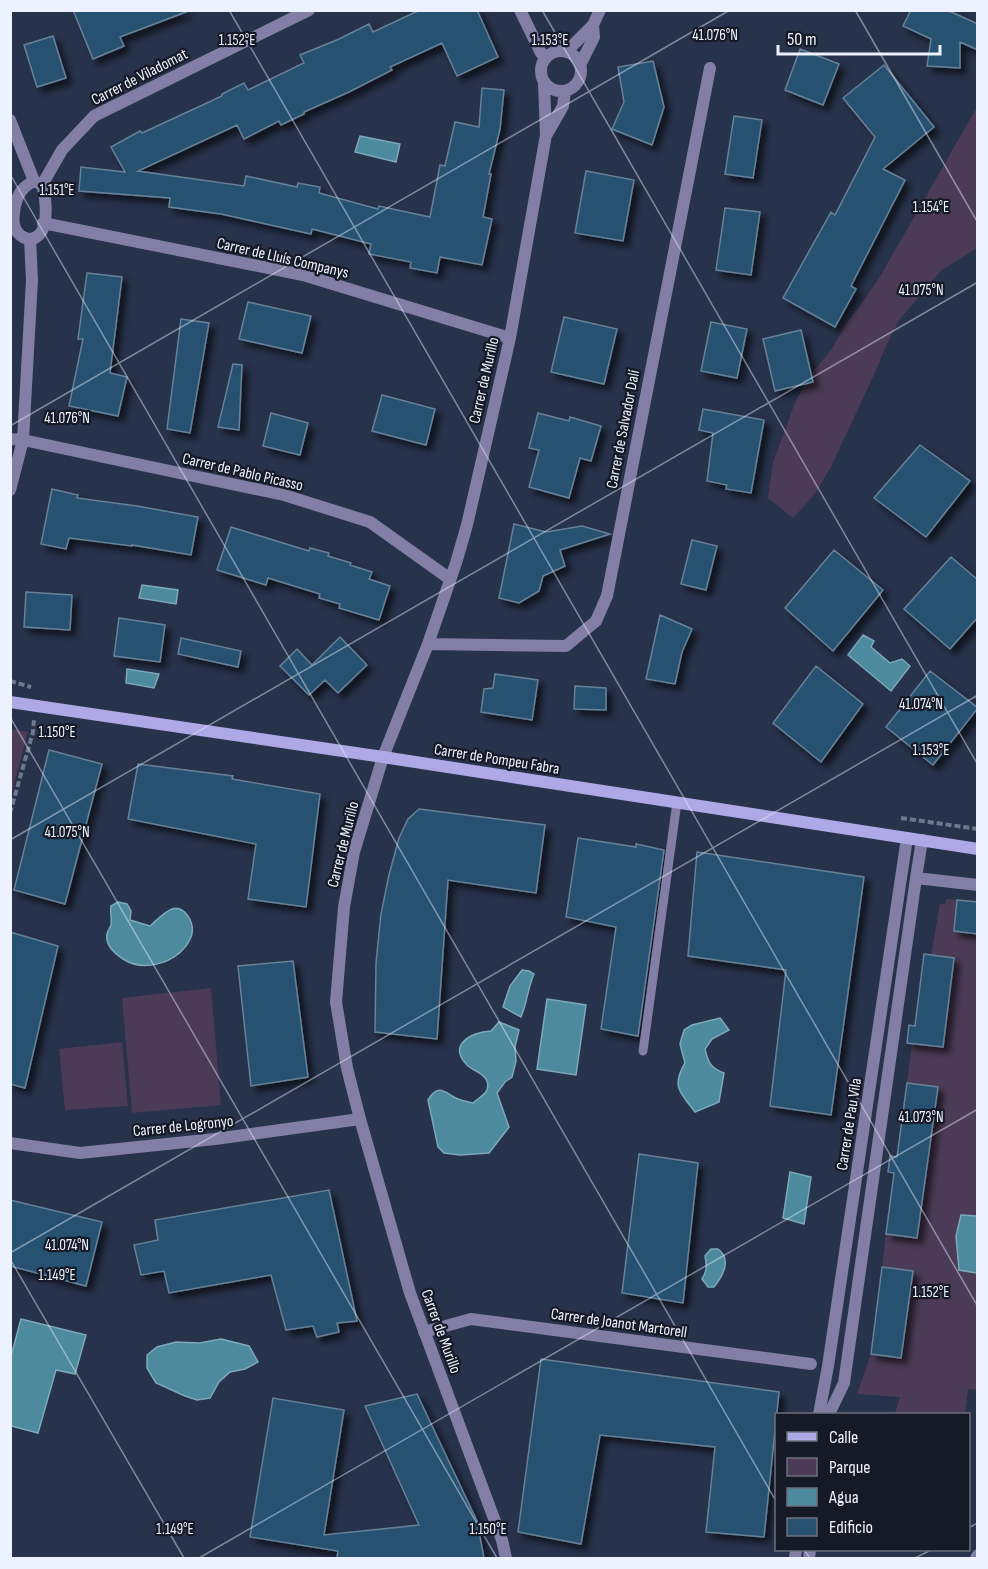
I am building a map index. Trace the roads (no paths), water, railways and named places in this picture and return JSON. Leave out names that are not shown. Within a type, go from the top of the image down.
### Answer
[{"type":"street","name":"Carrer de Viladomat","points":[[38,183],[62,150],[94,116],[309,10]]},
{"type":"street","points":[[520,10],[541,53],[546,57]]},
{"type":"street","points":[[566,52],[593,25],[600,10]]},
{"type":"street","points":[[580,65],[594,36],[593,25]]},
{"type":"street","points":[[566,52],[575,57],[581,72],[577,84],[566,91],[554,90],[544,83],[540,72],[543,62],[552,53],[566,52]]},
{"type":"street","name":"Carrer de Salvador Dalí","points":[[428,644],[566,646],[596,621],[607,596],[710,68]]},
{"type":"street","name":"Carrer de Murillo","points":[[506,1558],[502,1540],[410,1293],[347,1068],[336,1002],[344,907],[354,852],[383,757],[428,644],[467,525],[510,338],[546,135],[544,83]]},
{"type":"street","name":"Carrer de Murillo","points":[[546,135],[563,106],[566,91]]},
{"type":"street","points":[[10,120],[46,198],[46,212],[41,233],[27,239],[20,236],[12,224],[14,210],[17,196],[24,186],[38,183]]},
{"type":"street","name":"Carrer de Lluís Companys","points":[[44,223],[303,275],[510,338]]},
{"type":"street","points":[[10,490],[32,280],[30,239]]},
{"type":"street","name":"Carrer de Pablo Picasso","points":[[17,440],[284,495],[370,522],[450,579]]},
{"type":"street","name":"Carrer de Pompeu Fabra","points":[[10,702],[978,849]]},
{"type":"street","name":"Carrer de Pau Vila","points":[[819,1413],[907,838]]},
{"type":"street","points":[[829,1413],[844,1383],[922,840]]},
{"type":"street","points":[[916,878],[978,885]]},
{"type":"street","name":"Carrer de Logronyo","points":[[10,1143],[80,1153],[215,1139],[360,1119]]},
{"type":"street","name":"Carrer de Joanot Martorell","points":[[424,1332],[471,1318],[811,1364]]},
{"type":"lane","points":[[643,1051],[677,802]]},
{"type":"water","points":[[360,136],[400,144],[396,162],[355,152]]},
{"type":"water","points":[[142,585],[178,590],[176,604],[139,598]]},
{"type":"water","points":[[863,635],[874,641],[871,647],[890,663],[902,659],[910,666],[891,691],[848,655]]},
{"type":"water","points":[[127,669],[159,674],[154,688],[126,683]]},
{"type":"water","points":[[118,902],[127,904],[131,911],[130,920],[150,926],[169,910],[177,908],[185,912],[192,924],[190,940],[180,952],[157,964],[139,965],[123,959],[107,942],[107,933],[111,925],[111,906]]},
{"type":"water","points":[[522,970],[534,974],[521,1017],[503,1007],[510,986]]},
{"type":"water","points":[[547,999],[586,1005],[576,1075],[537,1069]]},
{"type":"water","points":[[720,1018],[729,1030],[712,1039],[705,1049],[711,1064],[724,1073],[719,1102],[695,1112],[679,1089],[679,1078],[685,1063],[680,1044],[684,1030],[692,1025]]},
{"type":"water","points":[[499,1022],[519,1030],[512,1077],[497,1093],[509,1127],[489,1153],[460,1155],[444,1153],[438,1147],[428,1100],[439,1090],[473,1103],[484,1094],[488,1085],[487,1081],[462,1059],[461,1046],[469,1037],[491,1031]]},
{"type":"water","points":[[790,1172],[811,1177],[804,1224],[783,1218]]},
{"type":"water","points":[[961,1215],[977,1216],[977,1273],[959,1270],[956,1236]]},
{"type":"water","points":[[711,1249],[718,1249],[722,1253],[725,1258],[725,1268],[714,1287],[708,1287],[702,1279],[706,1268],[705,1256]]},
{"type":"water","points":[[21,1319],[86,1335],[75,1374],[56,1370],[38,1433],[11,1426],[11,1356]]},
{"type":"water","points":[[221,1339],[249,1346],[258,1362],[245,1369],[230,1372],[219,1382],[210,1398],[197,1400],[156,1383],[147,1368],[147,1355],[157,1347],[176,1342],[200,1343]]}]
